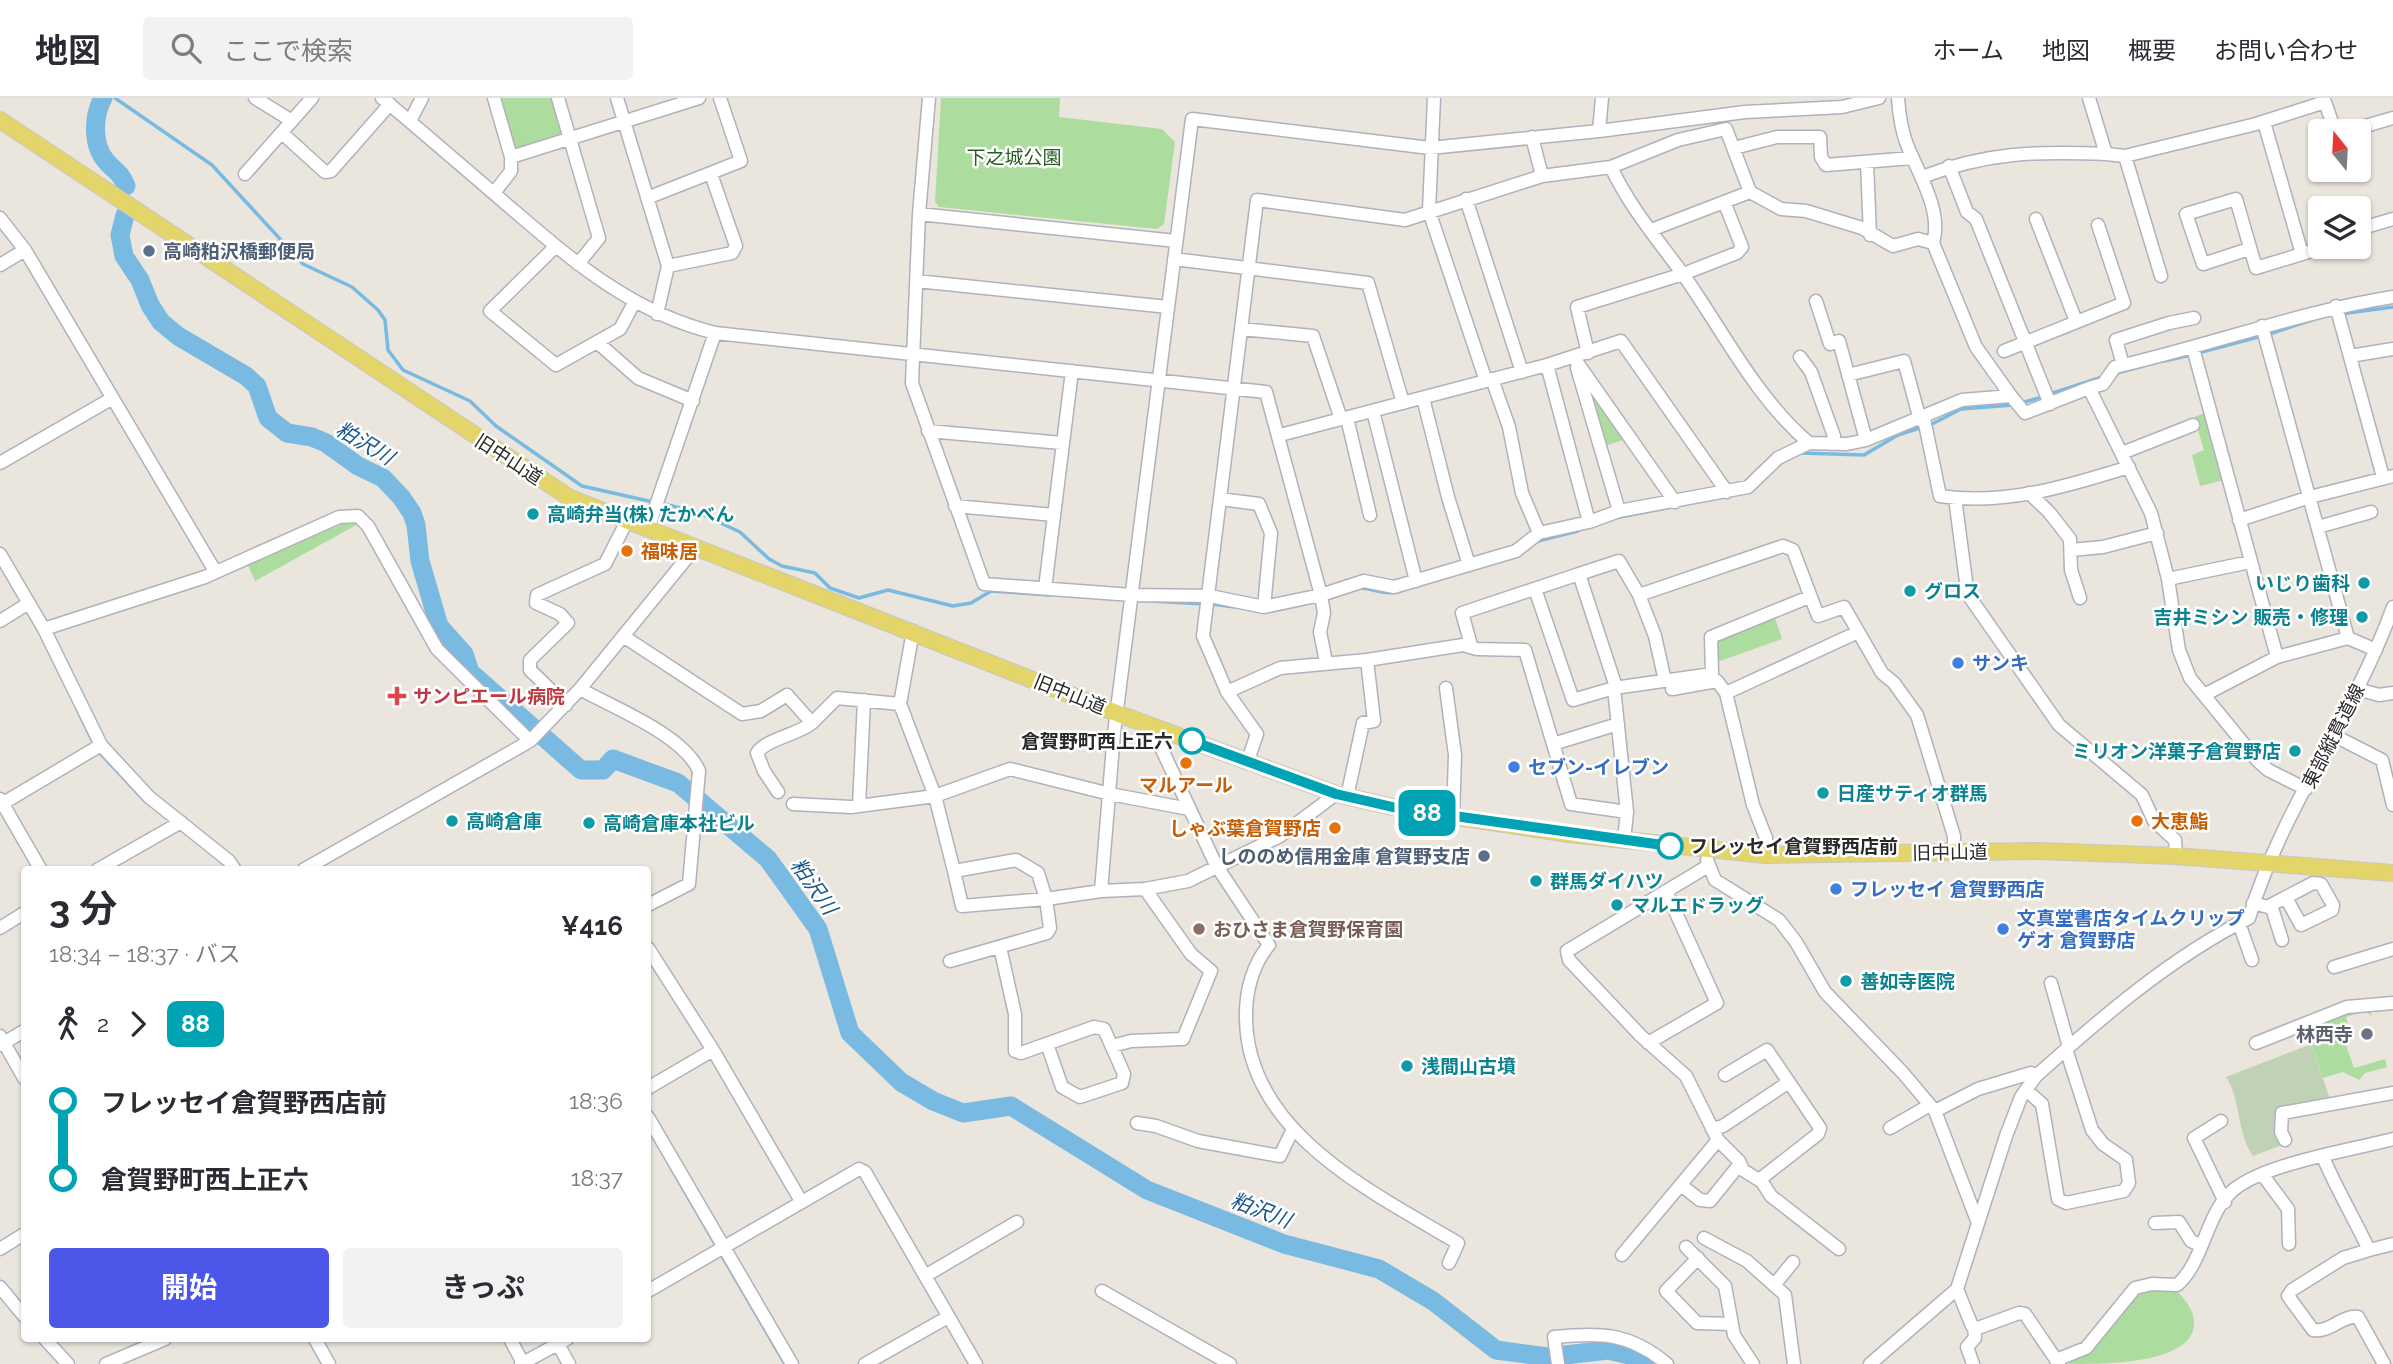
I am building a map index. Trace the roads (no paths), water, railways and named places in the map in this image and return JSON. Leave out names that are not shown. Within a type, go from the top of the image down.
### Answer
[{"type":"main road","name":"旧中山道","points":[[0,120],[570,498],[1119,714],[1247,763],[1341,795],[1453,817],[1624,840],[1707,858],[1954,852],[2176,856],[2393,873]]},
{"type":"street","points":[[255,98],[292,121]]},
{"type":"street","points":[[245,174],[312,98]]},
{"type":"street","points":[[410,121],[422,98]]},
{"type":"street","points":[[494,98],[511,157],[511,171],[494,193]]},
{"type":"street","points":[[558,98],[599,238],[578,264]]},
{"type":"street","points":[[617,98],[668,266],[656,314]]},
{"type":"street","points":[[511,157],[699,98]]},
{"type":"street","points":[[647,198],[741,161],[720,98]]},
{"type":"street","points":[[929,98],[919,214],[912,383],[984,584],[1132,595],[1210,596],[1264,607],[1321,595],[1364,582],[1394,587],[1516,551],[1539,533],[1589,522],[1619,511],[1748,487],[1778,458],[1810,443],[1832,444],[1866,440],[1893,427],[1922,419],[1962,400],[2013,398]]},
{"type":"street","points":[[1434,98],[1429,211],[1489,380],[1510,427],[1522,492],[1539,533]]},
{"type":"street","points":[[1599,131],[1602,98]]},
{"type":"street","points":[[1101,891],[1114,733],[1119,714],[1192,119],[1430,148],[1599,131],[1745,112],[1842,107],[1879,98]]},
{"type":"street","points":[[1898,98],[1905,138],[1922,177],[1937,230],[1933,243],[1976,347],[2025,413],[2103,384],[2115,367],[2193,348],[2336,306],[2393,297]]},
{"type":"street","points":[[2089,98],[2106,154]]},
{"type":"street","points":[[282,133],[325,172],[331,171],[386,101],[578,264],[634,303],[656,314],[715,333],[1266,392],[1280,435],[1321,595],[1324,614],[1320,632],[1326,662]]},
{"type":"street","points":[[1922,177],[1949,166],[2021,152],[2125,156],[2264,122],[2325,102],[2331,119]]},
{"type":"street","points":[[2371,124],[2393,118]]},
{"type":"street","points":[[2264,122],[2302,254]]},
{"type":"street","points":[[1247,763],[1257,734],[1227,692],[1203,636],[1257,200],[1405,220],[1542,176],[1611,167],[1678,140],[1726,129],[1750,192],[1781,209],[1806,211],[1862,228],[1893,246],[1918,239],[1933,243]]},
{"type":"street","points":[[1532,137],[1542,176]]},
{"type":"street","points":[[1734,148],[1777,137],[1820,137],[1821,157],[1826,164],[1912,159]]},
{"type":"street","points":[[2125,156],[2161,276]]},
{"type":"street","points":[[1867,162],[1870,235]]},
{"type":"street","points":[[1949,166],[1967,212],[1976,219],[2050,404]]},
{"type":"street","points":[[1611,167],[1624,197],[1651,230],[1665,254],[1682,274],[1786,424],[1810,443]]},
{"type":"street","points":[[668,266],[732,253],[736,246],[711,174]]},
{"type":"street","points":[[1651,230],[1725,204],[1750,192]]},
{"type":"street","points":[[1466,199],[1522,372]]},
{"type":"street","points":[[2249,249],[2203,264],[2186,214],[2236,199],[2256,268],[2308,252]]},
{"type":"street","points":[[1588,353],[1577,306],[1682,274],[1737,253],[1742,247],[1725,204]]},
{"type":"street","points":[[919,214],[1177,241]]},
{"type":"street","points":[[0,218],[25,250],[215,571]]},
{"type":"street","points":[[2036,219],[2076,321]]},
{"type":"street","points":[[2371,225],[2393,219]]},
{"type":"street","points":[[2004,351],[2124,303],[2098,225]]},
{"type":"street","points":[[556,246],[490,310],[556,365],[620,329],[634,303]]},
{"type":"street","points":[[0,265],[25,250]]},
{"type":"street","points":[[1174,259],[1368,282],[1403,403]]},
{"type":"street","points":[[917,281],[1168,307]]},
{"type":"street","points":[[1816,301],[1830,344],[1839,341],[1866,440]]},
{"type":"street","points":[[2239,520],[2388,476],[2336,306]]},
{"type":"street","points":[[2123,365],[2116,340],[2194,318]]},
{"type":"street","points":[[2262,326],[2348,638]]},
{"type":"street","points":[[1241,329],[1314,336],[1344,418],[1370,515]]},
{"type":"street","points":[[648,529],[715,333]]},
{"type":"street","points":[[1280,435],[1574,358],[1621,341],[1727,492]]},
{"type":"street","points":[[597,342],[638,378],[693,401]]},
{"type":"street","points":[[2193,348],[2277,657]]},
{"type":"street","points":[[2350,356],[2393,349]]},
{"type":"street","points":[[1800,357],[1811,372],[1834,436],[1832,444]]},
{"type":"street","points":[[1574,358],[1675,502]]},
{"type":"street","points":[[1574,358],[1619,511]]},
{"type":"street","points":[[1848,375],[1905,361],[1940,496],[1992,500],[2129,467]]},
{"type":"street","points":[[1546,365],[1589,522]]},
{"type":"street","points":[[1045,588],[1072,371]]},
{"type":"street","points":[[2089,388],[2129,467],[2157,533],[2168,579],[2179,650],[2190,678],[2257,760],[2268,770],[2306,789]]},
{"type":"street","points":[[1423,398],[1448,498],[1469,565]]},
{"type":"street","points":[[0,463],[111,399]]},
{"type":"street","points":[[1373,411],[1416,582]]},
{"type":"street","points":[[2122,453],[2193,425]]},
{"type":"street","points":[[928,431],[1062,443]]},
{"type":"street","points":[[2029,492],[2049,512],[2070,540],[2071,570],[2080,598]]},
{"type":"street","points":[[1955,498],[1967,589],[1971,599],[2059,725],[2142,795],[2154,821],[2175,840],[2176,856]]},
{"type":"street","points":[[1220,499],[1259,504],[1271,533],[1264,607]]},
{"type":"street","points":[[956,506],[1054,516]]},
{"type":"street","points":[[2318,527],[2371,512]]},
{"type":"street","points":[[44,629],[205,577],[339,517],[349,515],[364,519],[436,649],[533,738]]},
{"type":"street","points":[[566,705],[530,670],[530,660],[568,623],[560,614],[536,603],[537,595],[605,564],[627,521]]},
{"type":"street","points":[[2071,550],[2103,547],[2157,533]]},
{"type":"street","points":[[1639,595],[1783,546],[1793,550],[1818,616],[1844,607],[1856,633],[1882,673],[1894,682],[1917,715],[1954,836],[1954,852]]},
{"type":"street","points":[[310,866],[533,738],[580,689],[695,548]]},
{"type":"street","points":[[0,554],[44,629],[101,744],[149,797],[232,866]]},
{"type":"street","points":[[1627,812],[1571,804],[1525,650],[1477,649],[1471,645],[1462,613],[1619,561],[1639,595],[1655,636],[1669,685]]},
{"type":"street","points":[[2168,579],[2250,562]]},
{"type":"street","points":[[1578,574],[1615,687],[1627,812],[1624,840]]},
{"type":"street","points":[[1535,589],[1573,701],[1615,687],[1717,681],[1726,693],[1753,805],[1766,838],[1765,855]]},
{"type":"street","points":[[1669,685],[1712,674],[1711,637],[1809,597]]},
{"type":"street","points":[[0,621],[29,603]]},
{"type":"street","name":"東部縦貫道線","points":[[2244,920],[2268,862],[2357,689],[2392,614]]},
{"type":"street","points":[[913,631],[900,704],[935,796],[962,906],[1145,889],[1188,881],[1280,836],[1341,795],[1363,723],[1374,721],[1367,660]]},
{"type":"street","points":[[1726,693],[1856,633]]},
{"type":"street","points":[[623,636],[742,714],[761,710],[787,695],[812,723]]},
{"type":"street","points":[[2204,695],[2277,657],[2348,638],[2376,650]]},
{"type":"street","points":[[1227,692],[1280,668],[1367,660],[1471,645]]},
{"type":"street","points":[[1446,688],[1454,755],[1453,817]]},
{"type":"street","points":[[580,689],[670,737],[686,751],[699,771],[689,884],[651,903]]},
{"type":"street","points":[[2357,689],[2379,695],[2393,693]]},
{"type":"street","points":[[778,792],[757,753],[762,746],[794,735],[812,723],[837,698],[900,704]]},
{"type":"street","points":[[859,806],[864,700]]},
{"type":"street","points":[[1150,724],[1216,865],[1269,945],[1258,962],[1247,995],[1246,1031],[1258,1075],[1293,1129],[1336,1168],[1458,1243],[1449,1263]]},
{"type":"street","points":[[1553,744],[1618,724]]},
{"type":"street","points":[[2333,735],[2382,760],[2393,805]]},
{"type":"street","points":[[39,866],[1,802],[101,744]]},
{"type":"street","points":[[793,804],[859,806],[935,796],[1010,769],[1110,794],[1189,809]]},
{"type":"street","points":[[104,866],[181,822]]},
{"type":"street","points":[[1839,1250],[1771,1196],[1759,1180],[1739,1165],[1715,1134],[1686,1076],[1648,1043],[1569,960],[1567,951],[1665,891],[1707,858],[1715,880],[1779,920],[1796,942],[1825,992],[1933,1108],[1978,1224]]},
{"type":"street","points":[[950,961],[1047,933],[1050,928],[1046,899],[1038,873],[1016,860],[954,871]]},
{"type":"street","points":[[1112,1046],[1131,1041],[1184,1039],[1211,971],[1177,937],[1145,889]]},
{"type":"street","points":[[1648,1043],[1717,1003],[1665,891]]},
{"type":"street","points":[[2253,903],[2271,905],[2286,898]]},
{"type":"street","points":[[2271,905],[2282,940]]},
{"type":"street","points":[[0,928],[21,915]]},
{"type":"street","points":[[1870,1364],[1957,1289],[2006,1136],[2026,1090],[2036,1076],[2196,946],[2244,920],[2252,960]]},
{"type":"street","points":[[1000,947],[1015,1014],[1015,1051],[1021,1053],[1094,1027],[1104,1029],[1124,1074],[1122,1083],[1080,1097],[1062,1087],[1047,1044]]},
{"type":"street","points":[[2334,967],[2393,949]]},
{"type":"street","points":[[651,953],[713,1050],[802,1201]]},
{"type":"street","points":[[2026,1090],[2042,1104],[2058,1199],[2066,1203],[2124,1191],[2129,1183],[2126,1160],[2103,1144],[2092,1130],[2051,983]]},
{"type":"street","points":[[2256,1043],[2347,1007],[2393,1003]]},
{"type":"street","points":[[21,1032],[1,1041],[21,1073]]},
{"type":"street","points":[[651,1086],[713,1050]]},
{"type":"street","points":[[1725,1075],[1767,1051],[1820,1128],[1818,1134],[1759,1180]]},
{"type":"street","points":[[1890,1128],[1978,1088],[2031,1073],[2036,1076]]},
{"type":"street","points":[[1622,1255],[1681,1185],[1715,1134],[1789,1083]]},
{"type":"street","points":[[2285,1140],[2281,1132],[2282,1113],[2393,1093]]},
{"type":"street","points":[[2221,1121],[2194,1138],[2225,1202]]},
{"type":"street","points":[[651,1122],[792,1364]]},
{"type":"street","points":[[1136,1123],[1156,1126],[1231,1148],[1280,1156],[1293,1129]]},
{"type":"street","points":[[1974,1327],[2025,1314],[2058,1362],[2086,1348],[2135,1289],[2152,1284],[2177,1285],[2188,1276],[2200,1245],[2230,1193],[2262,1174],[2393,1139]]},
{"type":"street","points":[[2323,1157],[2342,1203],[2353,1215],[2369,1250]]},
{"type":"street","points":[[1681,1185],[1700,1200],[1710,1201],[1739,1165]]},
{"type":"street","points":[[651,1289],[859,1169],[865,1172],[976,1364]]},
{"type":"street","points":[[2262,1174],[2288,1209],[2288,1244]]},
{"type":"street","points":[[2155,1223],[2179,1222],[2191,1241],[2200,1245]]},
{"type":"street","points":[[925,1276],[1017,1223]]},
{"type":"street","points":[[0,1248],[21,1236]]},
{"type":"street","points":[[1704,1238],[1747,1261],[1775,1283],[1788,1304],[1788,1338],[1794,1364]]},
{"type":"street","points":[[2389,1363],[2358,1317],[2350,1316],[2322,1332],[2313,1330],[2288,1296],[2292,1290],[2343,1258],[2393,1244]]},
{"type":"street","points":[[1686,1247],[1725,1286],[1731,1324],[1741,1347],[1754,1364]]},
{"type":"street","points":[[1698,1258],[1667,1291],[1697,1322],[1731,1324]]},
{"type":"street","points":[[1775,1283],[1793,1262]]},
{"type":"street","points":[[0,1287],[21,1312]]},
{"type":"street","points":[[1957,1289],[1974,1327],[1975,1338],[1967,1347],[1973,1364]]},
{"type":"street","points":[[1102,1291],[1214,1360],[1230,1364]]},
{"type":"street","points":[[865,1364],[948,1317]]},
{"type":"street","points":[[1558,1364],[1554,1337],[1596,1334],[1635,1342],[1667,1364]]},
{"type":"street","points":[[48,1342],[68,1364]]},
{"type":"street","points":[[106,1364],[158,1342]]},
{"type":"street","points":[[317,1342],[329,1364]]},
{"type":"street","points":[[512,1342],[522,1363],[561,1342]]},
{"type":"street","points":[[563,1342],[569,1364]]},
{"type":"waterway","name":"粕沢川","points":[[103,98],[96,122],[98,147],[126,186]]},
{"type":"waterway","points":[[115,98],[212,165],[303,264],[352,287],[378,310],[385,320],[388,350],[403,370],[470,401],[496,426],[582,486],[653,502]]},
{"type":"waterway","name":"粕沢川","points":[[125,215],[120,235],[124,256],[140,280],[150,305],[161,322],[178,336],[246,376],[257,386],[268,418],[287,433],[312,437],[326,443],[358,466],[383,478],[401,497],[412,513],[416,525],[420,561],[439,626],[464,654],[470,672],[581,770],[603,770],[613,759],[678,783],[768,859],[818,929],[850,1033],[901,1082],[933,1101],[963,1113],[1011,1106],[1147,1190],[1284,1244],[1379,1269],[1433,1301],[1496,1350],[1548,1357],[1608,1350],[1629,1355],[1644,1364]]},
{"type":"waterway","points":[[2340,314],[2393,307]]},
{"type":"waterway","points":[[2269,334],[2312,320]]},
{"type":"waterway","points":[[2198,353],[2262,336]]},
{"type":"waterway","points":[[2164,361],[2191,355]]},
{"type":"waterway","points":[[2117,373],[2143,366]]},
{"type":"waterway","points":[[2050,394],[2102,377]]},
{"type":"waterway","points":[[2020,403],[2043,397]]},
{"type":"waterway","points":[[1801,453],[1864,455],[1898,435],[1932,424],[1961,409],[2013,405]]},
{"type":"waterway","points":[[1615,518],[1748,492]]},
{"type":"waterway","points":[[660,503],[697,512],[740,532],[769,559],[782,566],[815,573],[830,588],[859,598],[888,590],[953,606],[971,603],[991,591],[1050,595]]},
{"type":"waterway","points":[[1538,541],[1578,531]]},
{"type":"waterway","points":[[1358,588],[1390,593],[1401,591]]},
{"type":"waterway","points":[[1325,600],[1341,594]]},
{"type":"waterway","points":[[1152,601],[1204,604]]},
{"type":"waterway","points":[[1211,604],[1235,607]]},
{"type":"waterway","points":[[76,707],[93,742]]},
{"type":"waterway","points":[[100,753],[144,800]]},
{"type":"waterway","points":[[670,1166],[715,1244]]},
{"type":"waterway","points":[[722,1256],[785,1364]]},
{"type":"place","name":"高崎粕沢橋郵便局","points":[[149,251]]},
{"type":"place","name":"高崎弁当(株) たかべん","points":[[533,514]]},
{"type":"place","name":"福味居","points":[[627,551]]},
{"type":"place","name":"いじり歯科","points":[[2364,583]]},
{"type":"place","name":"グロス","points":[[1910,591]]},
{"type":"place","name":"吉井ミシン 販売・修理","points":[[2362,617]]},
{"type":"place","name":"サンキ","points":[[1958,663]]},
{"type":"place","name":"サンピエール病院","points":[[397,696]]},
{"type":"place","name":"倉賀野町西上正六","points":[[1192,741]]},
{"type":"place","name":"ミリオン洋菓子倉賀野店","points":[[2295,751]]},
{"type":"place","name":"マルアール","points":[[1186,763]]},
{"type":"place","name":"セブン-イレブン","points":[[1514,767]]},
{"type":"place","name":"日産サティオ群馬","points":[[1823,793]]},
{"type":"place","name":"高崎倉庫","points":[[452,821]]},
{"type":"place","name":"大恵鮨","points":[[2137,821]]},
{"type":"place","name":"高崎倉庫本社ビル","points":[[589,823]]},
{"type":"place","name":"しゃぶ葉倉賀野店","points":[[1335,828]]},
{"type":"place","name":"フレッセイ倉賀野西店前","points":[[1670,846]]},
{"type":"place","name":"しののめ信用金庫 倉賀野支店","points":[[1484,856]]},
{"type":"place","name":"群馬ダイハツ","points":[[1536,881]]},
{"type":"place","name":"フレッセイ 倉賀野西店","points":[[1836,889]]},
{"type":"place","name":"マルエドラッグ","points":[[1617,905]]},
{"type":"place","name":"おひさま倉賀野保育園","points":[[1199,929]]},
{"type":"place","name":"文真堂書店タイムクリップ ゲオ 倉賀野店","points":[[2003,929]]},
{"type":"place","name":"善如寺医院","points":[[1846,981]]},
{"type":"place","name":"林西寺","points":[[2367,1034]]},
{"type":"place","name":"浅間山古墳","points":[[1407,1066]]},
{"type":"park label","name":"下之城公園","points":[[1014,157]]}]
